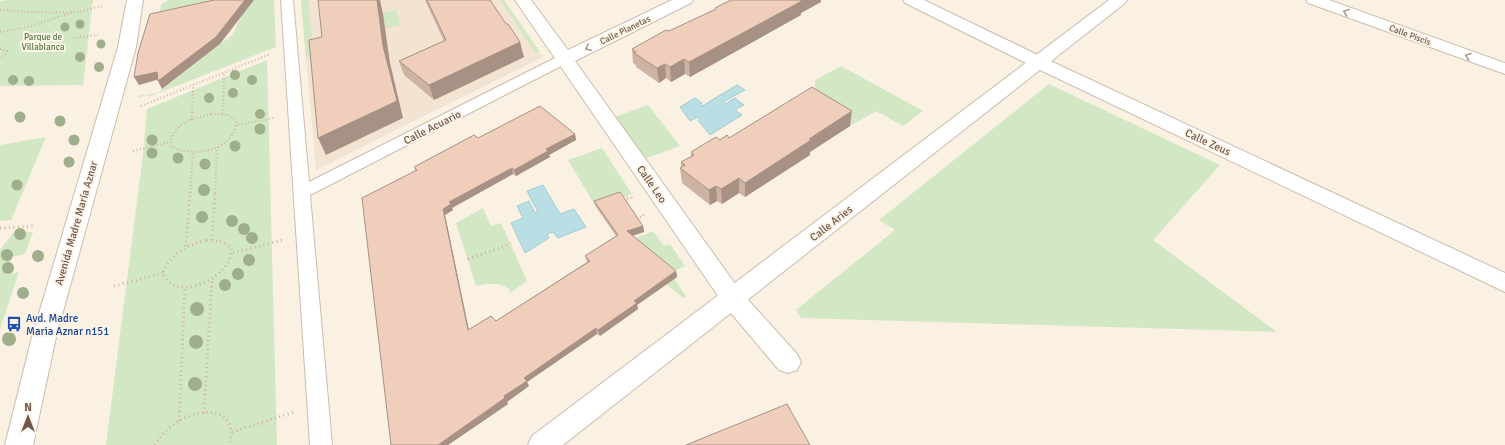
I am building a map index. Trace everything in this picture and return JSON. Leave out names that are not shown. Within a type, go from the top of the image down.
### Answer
[{"type":"street","points":[[287,0],[321,445]]},
{"type":"street","name":"Calle Leo","points":[[522,0],[733,299],[788,362]]},
{"type":"street","name":"Calle Planetas","points":[[564,59],[685,0]]},
{"type":"street","name":"Calle Zeus","points":[[911,0],[1038,62],[1505,283]]},
{"type":"street","name":"Calle Aries","points":[[542,445],[1119,0]]},
{"type":"street","name":"Calle Piscis","points":[[1314,0],[1505,69]]},
{"type":"street","name":"Avenida Madre María Aznar","points":[[19,445],[44,337],[127,47],[136,1]]},
{"type":"street","name":"Calle Acuario","points":[[301,193],[564,59]]},
{"type":"path","points":[[0,32],[32,26],[73,12],[103,6]]},
{"type":"path","points":[[0,10],[34,13],[57,11],[73,12]]},
{"type":"path","points":[[73,38],[98,35]]},
{"type":"path","points":[[141,106],[291,46]]},
{"type":"path","points":[[0,49],[7,51],[5,55],[0,58]]},
{"type":"path","points":[[223,114],[224,72]]},
{"type":"path","points":[[192,120],[193,85]]},
{"type":"path","points":[[223,114],[233,118],[238,124],[234,134],[217,147],[192,153],[185,153],[174,149],[170,142],[171,137],[179,128],[192,120],[204,116],[223,114]]},
{"type":"path","points":[[238,124],[296,114]]},
{"type":"path","points":[[134,151],[170,142]]},
{"type":"path","points":[[212,240],[217,147]]},
{"type":"path","points":[[186,246],[192,153]]},
{"type":"path","points":[[628,204],[625,199],[631,197],[634,201]]},
{"type":"path","points":[[633,220],[640,218]]},
{"type":"path","points":[[0,228],[35,226]]},
{"type":"path","points":[[233,253],[305,234]]},
{"type":"path","points":[[212,240],[225,242],[231,247],[233,253],[226,268],[212,279],[196,286],[185,287],[168,284],[163,273],[170,259],[186,246],[196,242],[212,240]]},
{"type":"path","points":[[468,259],[511,244]]},
{"type":"path","points":[[114,286],[163,273]]},
{"type":"path","points":[[204,413],[212,279]]},
{"type":"path","points":[[179,421],[185,287]]},
{"type":"path","points":[[232,432],[318,404]]},
{"type":"path","points":[[155,445],[168,430],[179,421],[192,415],[204,413],[216,413],[229,421],[232,436],[228,445]]},
{"type":"shaded area","points":[[301,0],[504,0],[543,57],[316,170]]},
{"type":"green space","name":"Parque de Villablanca","points":[[93,0],[83,85],[0,86],[0,1]]},
{"type":"green space","points":[[168,0],[250,0],[159,16],[161,5]]},
{"type":"green space","points":[[254,0],[274,0],[276,47],[148,97],[149,95],[138,97],[158,93],[232,35],[241,17]]},
{"type":"green space","points":[[301,0],[308,0],[314,56],[306,58]]},
{"type":"green space","points":[[500,0],[504,0],[540,52],[535,52]]},
{"type":"green space","points":[[396,10],[400,25],[385,28],[383,13]]},
{"type":"green space","points":[[267,60],[277,445],[106,445],[143,154],[147,109]]},
{"type":"green space","points":[[841,66],[923,111],[903,126],[876,111],[850,126],[815,99],[815,80]]},
{"type":"green space","points":[[1049,84],[1220,165],[1153,240],[1277,332],[801,318],[796,310],[895,230],[879,220]]},
{"type":"green space","points":[[648,105],[680,146],[644,159],[614,117]]},
{"type":"green space","points":[[46,137],[11,220],[0,221],[0,145]]},
{"type":"green space","points":[[602,148],[632,194],[596,207],[568,160]]},
{"type":"green space","points":[[483,208],[491,226],[501,223],[527,281],[510,293],[509,289],[498,284],[476,286],[456,223]]},
{"type":"green space","points":[[653,231],[664,246],[670,244],[685,266],[670,273],[686,296],[683,298],[643,264],[632,240]]},
{"type":"green space","points":[[33,232],[25,254],[12,257],[6,275],[19,272],[0,329],[0,250],[13,233]]},
{"type":"water","points":[[737,85],[745,90],[723,102],[725,104],[735,98],[744,105],[735,110],[742,115],[710,135],[698,120],[700,118],[698,117],[690,121],[680,107],[695,98],[702,103],[700,104],[702,106]]},
{"type":"water","points":[[543,185],[560,214],[574,209],[586,227],[558,238],[553,232],[547,234],[549,238],[525,253],[511,223],[523,218],[517,206],[529,201],[535,213],[538,212],[527,191]]},
{"type":"building","points":[[214,0],[245,0],[216,37],[158,81],[157,72],[134,77],[138,53],[150,14]]},
{"type":"building","points":[[318,0],[377,0],[383,46],[397,101],[318,138],[309,40],[322,37]]},
{"type":"building","points":[[427,0],[490,0],[520,42],[429,85],[399,61],[446,40]]},
{"type":"building","points":[[731,0],[802,1],[689,62],[684,59],[670,67],[665,64],[657,68],[634,53],[636,52],[632,49],[666,30],[669,31],[716,9],[715,8]]},
{"type":"building","points":[[812,87],[852,111],[745,183],[739,178],[721,189],[716,186],[709,190],[680,168],[685,165],[681,162],[694,155],[691,152],[716,137],[720,140],[727,135],[729,138]]},
{"type":"building","points":[[540,106],[575,134],[546,149],[548,151],[514,170],[512,168],[449,202],[451,204],[443,209],[468,330],[491,316],[496,321],[590,261],[585,256],[618,235],[594,201],[620,192],[643,226],[627,231],[676,271],[634,301],[637,303],[598,330],[596,328],[524,378],[527,381],[504,396],[505,398],[438,445],[391,445],[362,198],[417,170],[414,167],[474,135],[478,138]]},
{"type":"building","points":[[787,404],[810,445],[686,445]]},
{"type":"place","name":"Avd. Madre Maria Aznar n151","points":[[14,324]]}]
